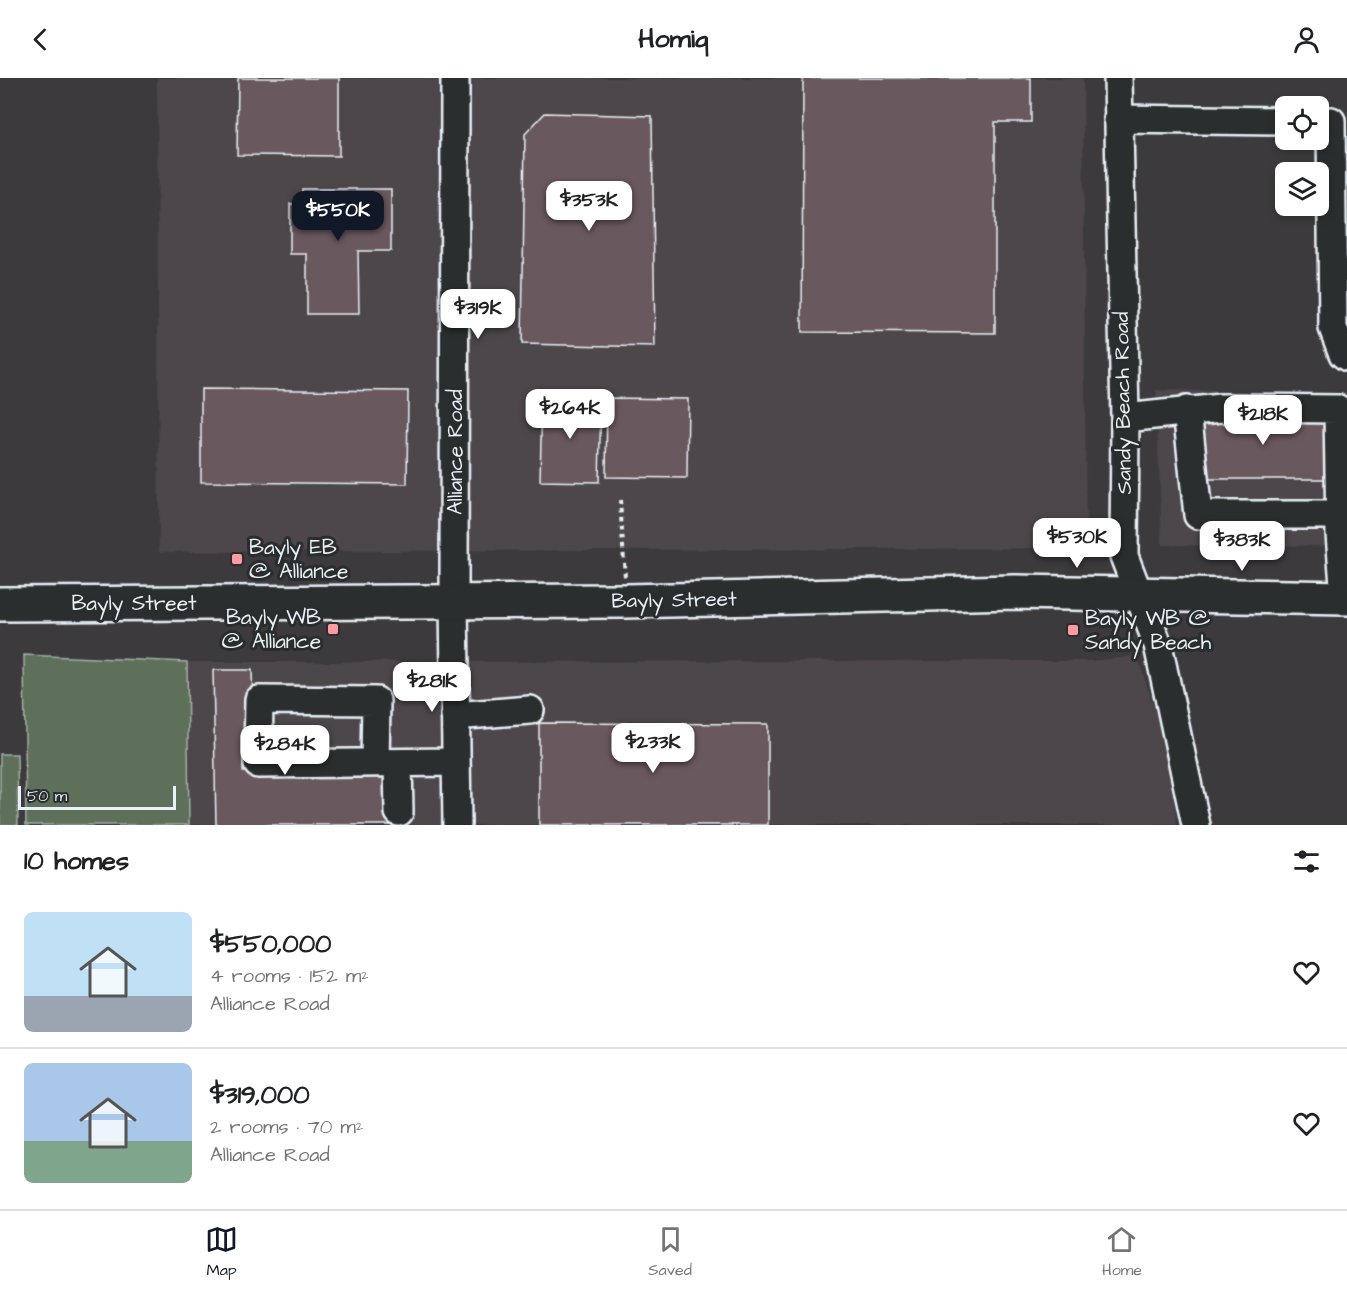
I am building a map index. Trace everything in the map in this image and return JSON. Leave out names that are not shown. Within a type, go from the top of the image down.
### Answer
[{"type":"main road","name":"Bayly Street","points":[[0,604],[626,601],[1015,592],[1346,598]]},
{"type":"street","name":"Alliance Road","points":[[455,78],[454,601],[457,825]]},
{"type":"street","name":"Sandy Beach Road","points":[[1118,78],[1125,418],[1124,556],[1158,645],[1196,825]]},
{"type":"street","points":[[1118,119],[1275,121]]},
{"type":"street","points":[[1332,121],[1333,328],[1343,354],[1347,357]]},
{"type":"street","points":[[1125,418],[1221,408],[1338,409],[1340,514],[1346,598]]},
{"type":"street","points":[[1187,410],[1198,515],[1340,514]]},
{"type":"street","points":[[399,812],[386,763],[376,700],[259,700],[258,764],[386,763],[456,762]]},
{"type":"street","points":[[455,716],[530,710]]},
{"type":"path","points":[[621,500],[626,601]]},
{"type":"shaded area","points":[[157,78],[1083,78],[1086,548],[159,552]]},
{"type":"shaded area","points":[[1156,390],[1347,393],[1347,546],[1162,545]]},
{"type":"shaded area","points":[[1137,656],[1166,743],[1177,825],[189,825],[187,662],[1091,661]]},
{"type":"green space","points":[[24,655],[187,662],[189,825],[26,825]]},
{"type":"green space","points":[[0,754],[17,754],[18,825],[0,825]]},
{"type":"building","points":[[238,78],[339,78],[339,156],[237,155]]},
{"type":"building","points":[[803,78],[1031,78],[1031,122],[995,122],[995,333],[802,332]]},
{"type":"building","points":[[545,113],[652,116],[655,347],[522,344],[525,134]]},
{"type":"building","points":[[302,189],[391,189],[391,251],[358,251],[359,314],[307,314],[307,254],[290,254],[290,204],[302,204]]},
{"type":"building","points":[[201,389],[408,391],[407,484],[201,482]]},
{"type":"building","points":[[542,397],[601,399],[599,482],[540,481]]},
{"type":"building","points":[[607,398],[688,399],[687,478],[606,477]]},
{"type":"building","points":[[1201,413],[1325,413],[1326,479],[1201,479]]},
{"type":"building","points":[[213,670],[252,670],[254,750],[243,751],[243,772],[392,769],[393,825],[216,825]]},
{"type":"building","points":[[539,723],[768,724],[768,825],[539,825]]},
{"type":"place","name":"Bayly EB @ Alliance","points":[[237,559]]},
{"type":"place","name":"Bayly WB @ Alliance","points":[[333,629]]},
{"type":"place","name":"Bayly WB @ Sandy Beach","points":[[1073,630]]}]
